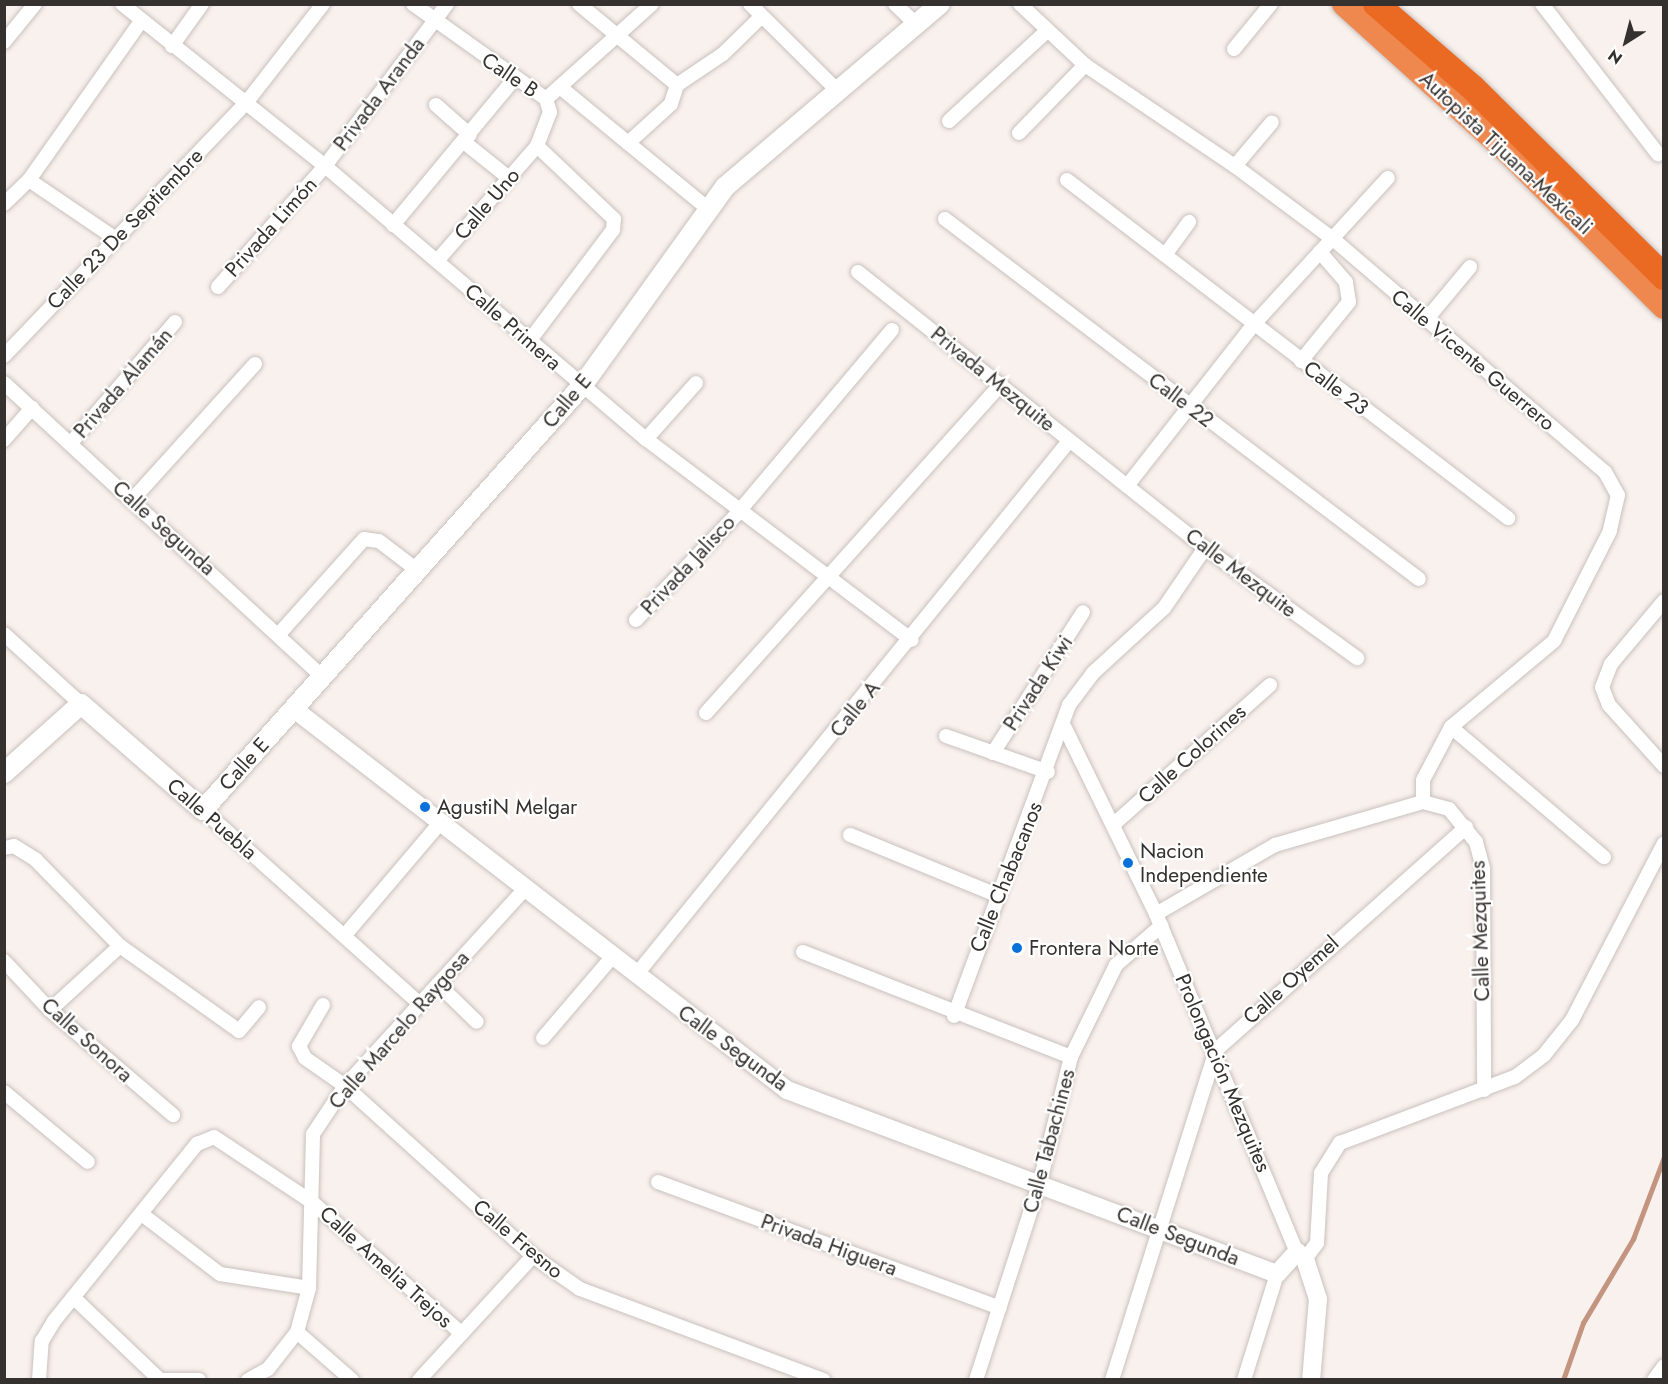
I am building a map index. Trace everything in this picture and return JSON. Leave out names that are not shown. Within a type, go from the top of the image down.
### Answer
[{"type":"highway","name":"Autopista Tijuana-Mexicali","points":[[1344,4],[1510,154],[1664,307]]},
{"type":"highway","name":"Autopista Tijuana-Mexicali","points":[[1376,4],[1473,88],[1664,277]]},
{"type":"main road","name":"Calle E","points":[[203,810],[582,386],[707,208],[940,4]]},
{"type":"main road","points":[[4,773],[81,704]]},
{"type":"main road","name":"Calle Puebla","points":[[81,704],[203,810]]},
{"type":"street","points":[[4,42],[35,4]]},
{"type":"street","name":"Calle Primera","points":[[122,4],[325,166],[646,439],[912,640]]},
{"type":"street","points":[[172,46],[202,4]]},
{"type":"street","name":"Calle 23 De Septiembre","points":[[4,356],[113,237],[246,103],[323,4]]},
{"type":"street","name":"Calle B","points":[[413,4],[434,23],[546,99],[550,112],[537,146]]},
{"type":"street","name":"Privada Aranda","points":[[325,166],[447,4]]},
{"type":"street","points":[[579,4],[678,86]]},
{"type":"street","points":[[546,99],[652,4]]},
{"type":"street","points":[[750,4],[838,91]]},
{"type":"street","points":[[895,4],[916,24]]},
{"type":"street","name":"Calle Vicente Guerrero","points":[[1020,4],[1085,65],[1235,166],[1333,239],[1605,472],[1618,495],[1610,531],[1554,641],[1451,727],[1423,780],[1423,802]]},
{"type":"street","points":[[1234,49],[1271,4]]},
{"type":"street","points":[[1542,4],[1658,154]]},
{"type":"street","points":[[628,143],[671,104],[678,86],[723,54],[762,16]]},
{"type":"street","points":[[4,204],[29,180],[141,21]]},
{"type":"street","points":[[949,121],[1047,31]]},
{"type":"street","points":[[1019,133],[1085,65]]},
{"type":"street","points":[[393,225],[467,139],[515,78]]},
{"type":"street","points":[[560,87],[707,208]]},
{"type":"street","points":[[436,105],[467,139],[509,178]]},
{"type":"street","points":[[1235,166],[1272,122]]},
{"type":"street","points":[[530,340],[613,230],[614,219],[537,146]]},
{"type":"street","name":"Calle Uno","points":[[437,261],[537,146]]},
{"type":"street","name":"Privada Limón","points":[[218,287],[325,166]]},
{"type":"street","points":[[1127,486],[1254,324],[1388,178]]},
{"type":"street","points":[[29,180],[113,237]]},
{"type":"street","name":"Calle 23","points":[[1067,180],[1301,362],[1508,518]]},
{"type":"street","name":"Calle 22","points":[[945,219],[1419,579]]},
{"type":"street","points":[[1165,255],[1189,222]]},
{"type":"street","points":[[1301,362],[1349,302],[1346,282],[1320,252]]},
{"type":"street","points":[[1426,320],[1470,267]]},
{"type":"street","name":"Privada Mezquite","points":[[858,272],[1127,486]]},
{"type":"street","name":"Privada Alamán","points":[[70,444],[175,322]]},
{"type":"street","name":"Privada Jalisco","points":[[636,620],[739,511],[892,330]]},
{"type":"street","points":[[133,499],[255,364]]},
{"type":"street","points":[[646,439],[696,382]]},
{"type":"street","name":"Calle Segunda","points":[[4,383],[133,499],[321,676]]},
{"type":"street","points":[[706,713],[1001,384]]},
{"type":"street","points":[[4,440],[32,408]]},
{"type":"street","name":"Calle A","points":[[636,975],[912,640],[1070,441]]},
{"type":"street","name":"Calle Mezquite","points":[[1127,486],[1205,548],[1357,658]]},
{"type":"street","points":[[279,634],[364,539],[379,542],[417,570]]},
{"type":"street","name":"Calle Chabacanos","points":[[954,1016],[994,894],[1048,772],[1063,724],[1080,688],[1164,608],[1205,548]]},
{"type":"street","points":[[1664,601],[1611,664],[1602,687],[1609,705],[1664,765]]},
{"type":"street","name":"Privada Kiwi","points":[[993,753],[1083,612]]},
{"type":"street","name":"Calle Puebla","points":[[4,634],[81,704]]},
{"type":"street","name":"Calle Colorines","points":[[1114,824],[1270,685]]},
{"type":"street","name":"Calle Segunda","points":[[294,709],[787,1090],[1040,1182],[1277,1274]]},
{"type":"street","name":"Prolongación Mezquites","points":[[1063,724],[1114,824],[1159,920],[1216,1050],[1301,1256]]},
{"type":"street","points":[[1451,727],[1604,857]]},
{"type":"street","points":[[946,736],[1048,772]]},
{"type":"street","name":"Calle Mezquites","points":[[1423,802],[1449,809],[1466,827],[1483,869],[1484,1090]]},
{"type":"street","name":"Calle Tabachines","points":[[976,1380],[1040,1182],[1071,1057],[1116,965],[1159,920],[1275,845],[1423,802]]},
{"type":"street","name":"Calle Puebla","points":[[203,810],[420,1004]]},
{"type":"street","points":[[345,935],[441,822]]},
{"type":"street","name":"Calle Oyemel","points":[[1112,1380],[1157,1228],[1216,1050],[1466,827]]},
{"type":"street","points":[[850,835],[994,894]]},
{"type":"street","points":[[1244,1380],[1277,1274],[1317,1243],[1321,1173],[1340,1143],[1515,1077],[1561,1037],[1664,843]]},
{"type":"street","points":[[4,848],[14,846],[36,860],[120,946],[239,1031],[259,1006]]},
{"type":"street","name":"Calle Marcelo Raygosa","points":[[297,1332],[309,1288],[313,1134],[345,1086],[526,888]]},
{"type":"street","points":[[50,1010],[120,946]]},
{"type":"street","points":[[803,952],[954,1016],[1071,1057]]},
{"type":"street","points":[[543,1038],[613,956]]},
{"type":"street","name":"Calle Sonora","points":[[4,961],[50,1010],[173,1115]]},
{"type":"street","points":[[438,984],[477,1022]]},
{"type":"street","name":"Calle Fresno","points":[[323,1005],[299,1046],[305,1058],[345,1086],[533,1256],[580,1289],[824,1380]]},
{"type":"street","points":[[4,1092],[88,1162]]},
{"type":"street","points":[[39,1380],[42,1341],[73,1297],[143,1215],[197,1144],[214,1137],[312,1202]]},
{"type":"street","name":"Privada Higuera","points":[[658,1182],[1000,1308]]},
{"type":"street","name":"Calle Amelia Trejos","points":[[312,1202],[461,1333]]},
{"type":"street","points":[[143,1215],[220,1274],[309,1288]]},
{"type":"street","points":[[419,1380],[533,1256]]},
{"type":"street","points":[[1301,1256],[1318,1299],[1311,1380]]},
{"type":"street","points":[[73,1297],[159,1379]]},
{"type":"street","points":[[248,1380],[268,1369],[297,1332],[351,1380]]},
{"type":"street","points":[[1654,1380],[1664,1366]]},
{"type":"street","points":[[155,1380],[199,1380]]},
{"type":"waterway","points":[[1563,1380],[1583,1323],[1633,1239],[1664,1157]]},
{"type":"place","name":"AgustiN Melgar","points":[[425,807]]},
{"type":"place","name":"Nacion Independiente","points":[[1128,863]]},
{"type":"place","name":"Frontera Norte","points":[[1017,948]]}]
